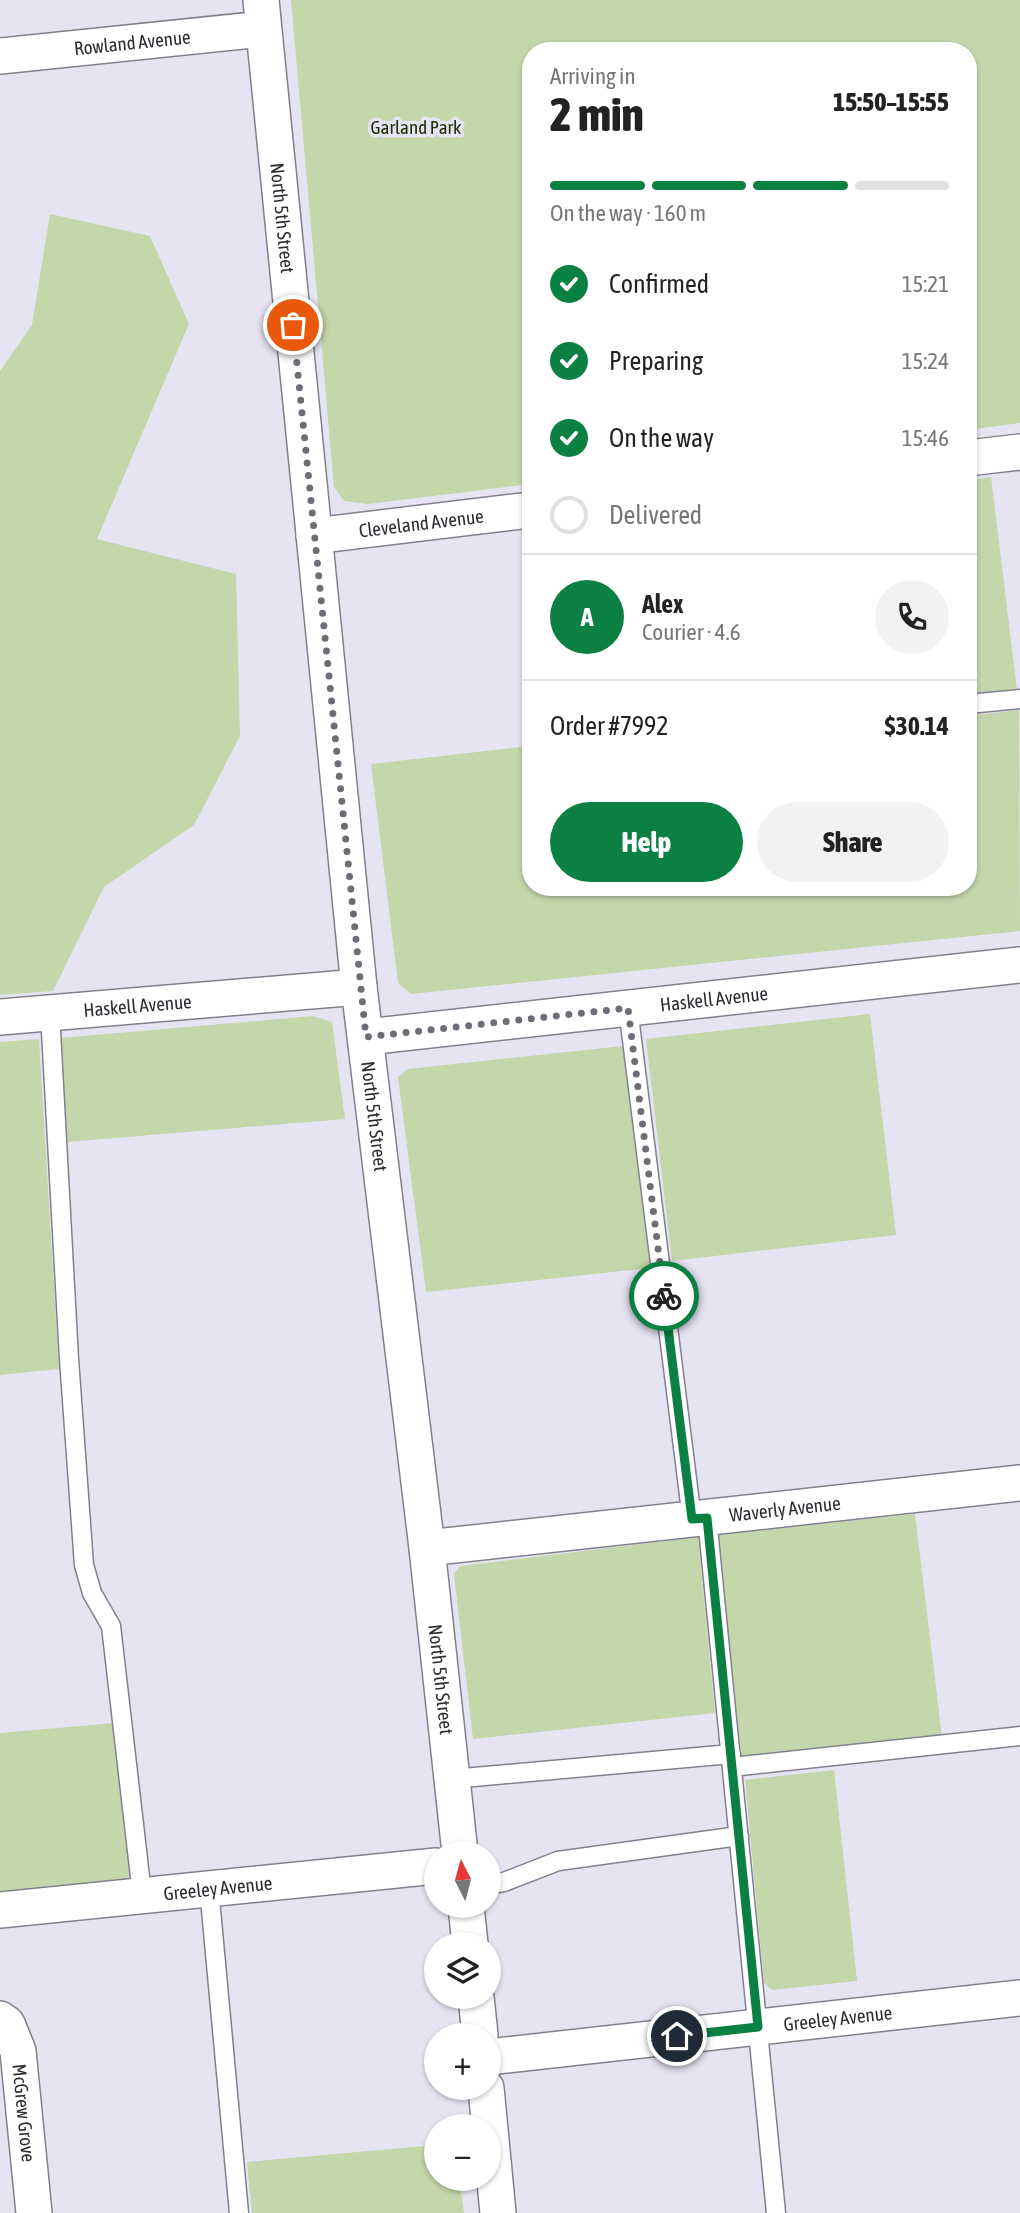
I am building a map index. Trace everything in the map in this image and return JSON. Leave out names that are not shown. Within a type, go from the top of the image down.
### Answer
[{"type":"street","name":"Rowland Avenue","points":[[0,56],[262,15]]},
{"type":"street","name":"North 5th Street","points":[[262,15],[359,987],[427,1548],[459,1841]]},
{"type":"street","points":[[977,457],[1020,452]]},
{"type":"street","name":"Cleveland Avenue","points":[[314,536],[522,511]]},
{"type":"street","name":"Haskell Avenue","points":[[366,1037],[1020,965]]},
{"type":"street","name":"Haskell Avenue","points":[[0,1017],[359,987]]},
{"type":"street","name":"Waverly Avenue","points":[[427,1548],[1020,1483]]},
{"type":"street","name":"Greeley Avenue","points":[[0,1909],[424,1867]]},
{"type":"street","name":"Greeley Avenue","points":[[501,2056],[1020,1998]]},
{"type":"street","name":"McGrew Grove","points":[[0,2019],[8,2024],[18,2051],[34,2213]]},
{"type":"street","points":[[487,2100],[498,2213]]},
{"type":"lane","points":[[977,703],[1020,699]]},
{"type":"lane","points":[[628,1008],[731,1760],[776,2213]]},
{"type":"lane","points":[[50,1013],[84,1565],[92,1593],[111,1626],[142,1894]]},
{"type":"lane","points":[[452,1779],[1020,1737]]},
{"type":"lane","points":[[501,1883],[558,1861],[739,1836]]},
{"type":"lane","points":[[209,1888],[239,2213]]},
{"type":"green space","name":"Garland Park","points":[[291,0],[1020,0],[1020,423],[977,429],[977,42],[522,42],[522,485],[368,504],[344,501],[334,487]]},
{"type":"green space","points":[[50,214],[150,236],[189,324],[97,539],[236,574],[240,736],[194,825],[104,887],[53,991],[0,995],[0,371],[32,325]]},
{"type":"green space","points":[[991,477],[1017,690],[977,695],[977,479]]},
{"type":"green space","points":[[1019,710],[1020,931],[411,994],[398,983],[371,764],[522,747],[522,896],[977,896],[977,715]]},
{"type":"green space","points":[[870,1014],[896,1235],[672,1261],[646,1039]]},
{"type":"green space","points":[[313,1016],[332,1022],[345,1119],[67,1142],[60,1038]]},
{"type":"green space","points":[[39,1039],[59,1369],[0,1375],[0,1042]]},
{"type":"green space","points":[[623,1046],[650,1268],[426,1292],[398,1077],[408,1069]]},
{"type":"green space","points":[[915,1514],[942,1737],[742,1761],[717,1535]]},
{"type":"green space","points":[[698,1537],[715,1713],[473,1739],[454,1574],[460,1566]]},
{"type":"green space","points":[[115,1723],[130,1882],[0,1895],[0,1733]]},
{"type":"green space","points":[[834,1770],[857,1981],[772,1990],[764,1983],[745,1780]]},
{"type":"green space","points":[[424,2146],[424,2191],[461,2191],[464,2213],[252,2213],[247,2162]]},
{"type":"way so far","points":[[293,325],[366,1037],[628,1008],[664,1296]]},
{"type":"route","points":[[664,1296],[692,1519],[707,1518],[758,2027],[677,2036]]}]
